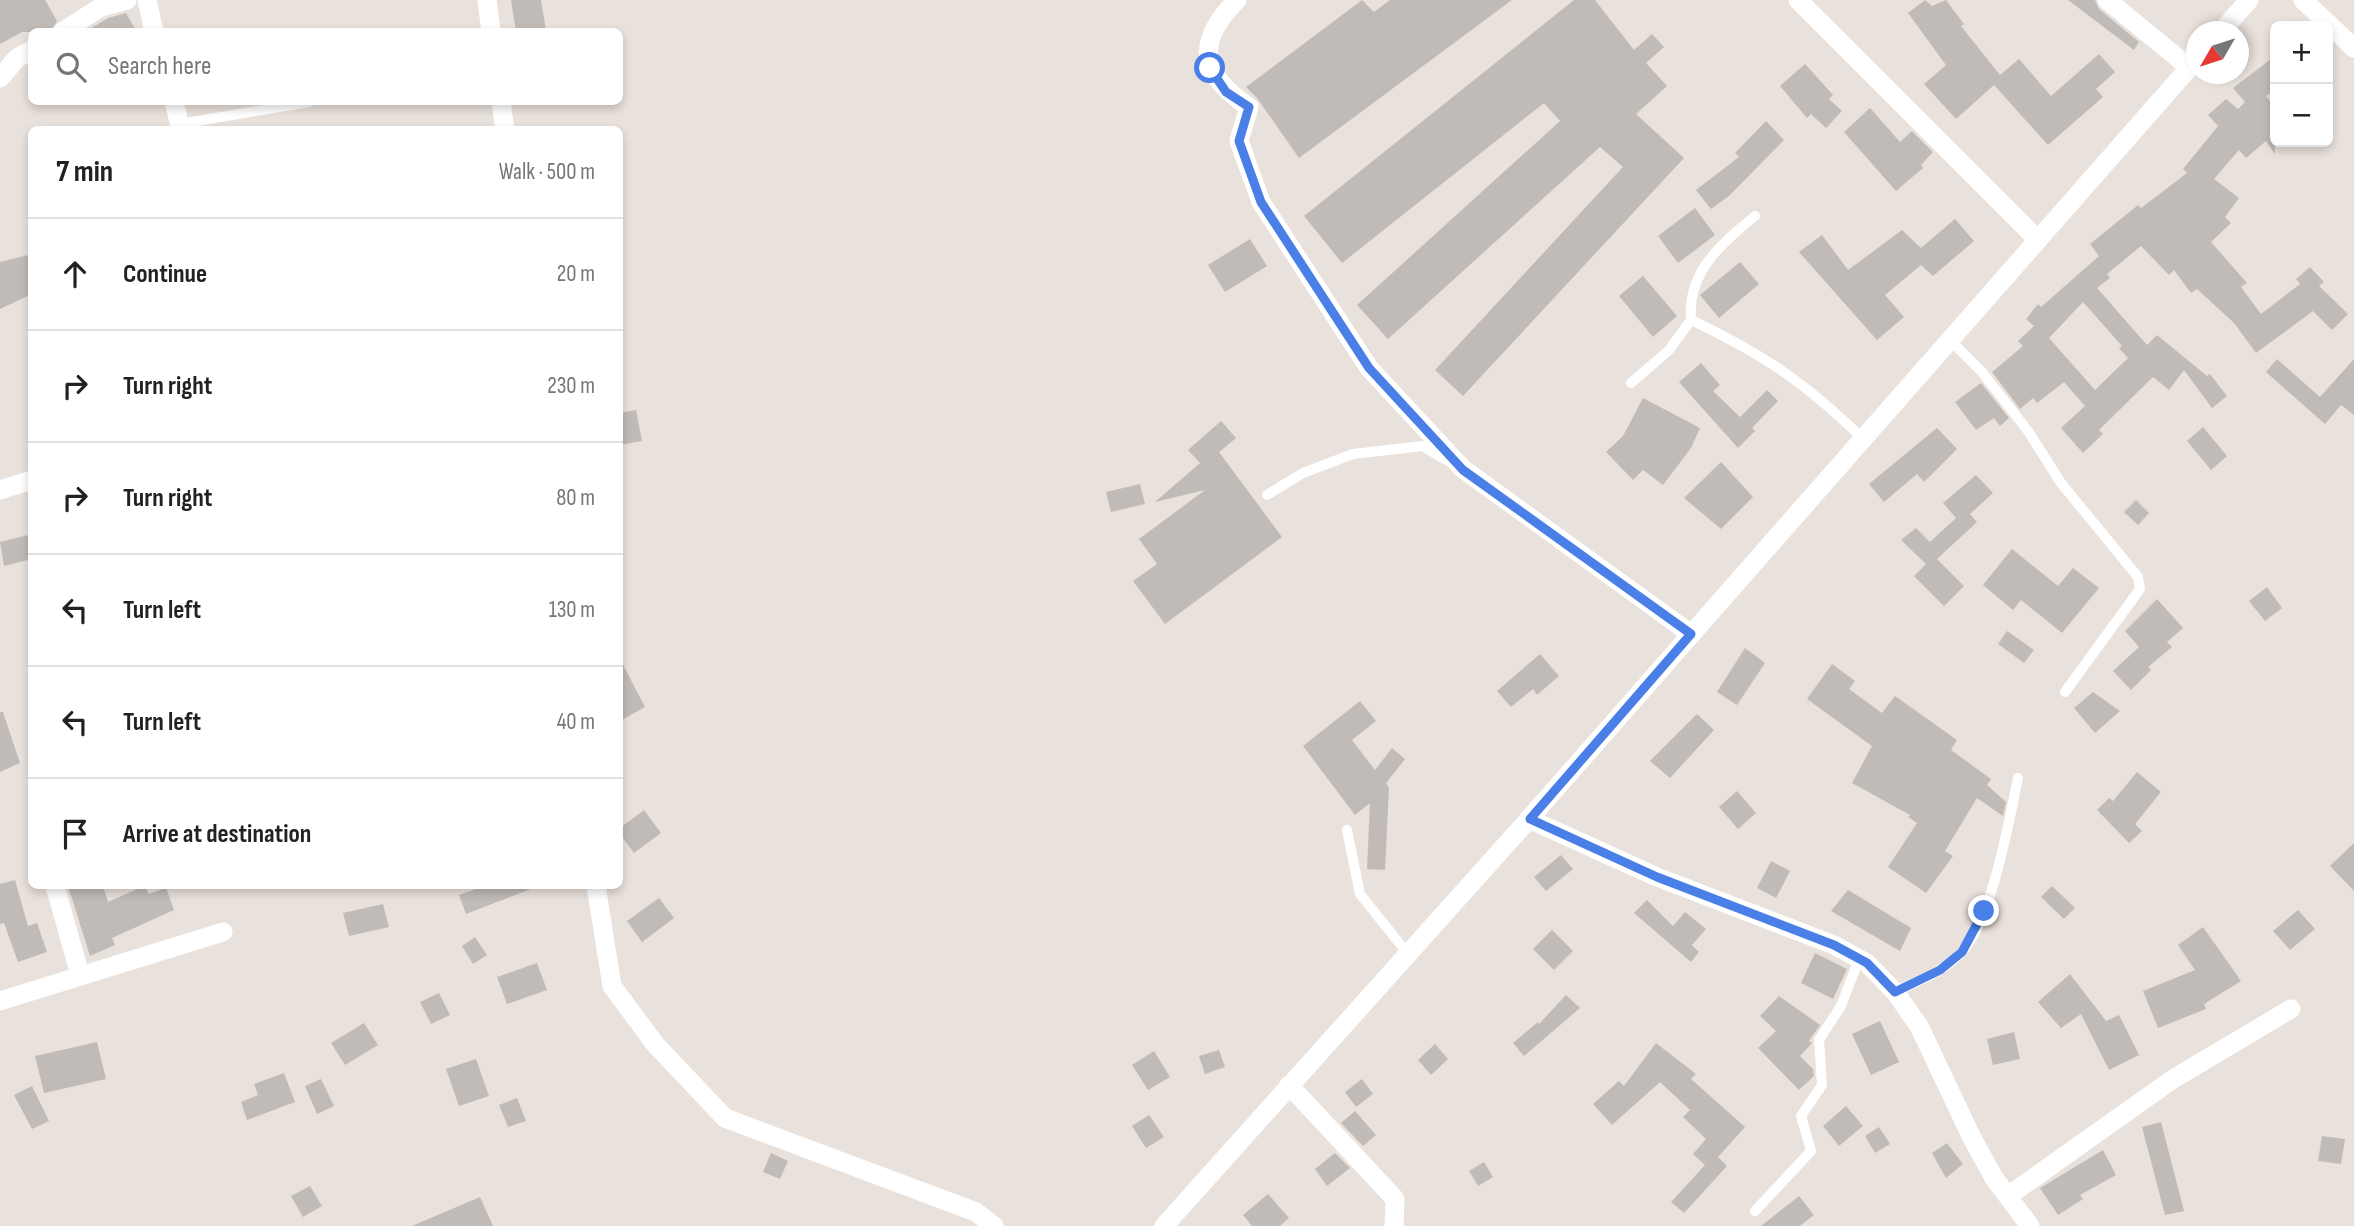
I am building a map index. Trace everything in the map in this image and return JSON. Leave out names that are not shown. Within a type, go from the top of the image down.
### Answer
[{"type":"street","points":[[68,28],[101,8],[127,0]]},
{"type":"street","points":[[147,0],[153,28]]},
{"type":"street","points":[[487,0],[490,28]]},
{"type":"street","points":[[1237,0],[1226,11],[1209,40],[1210,68],[1226,92],[1249,107],[1239,141],[1261,202],[1369,368],[1463,470],[1691,634]]},
{"type":"street","points":[[1798,0],[2037,239]]},
{"type":"street","points":[[2107,0],[2186,59]]},
{"type":"street","points":[[2231,21],[2249,0]]},
{"type":"street","points":[[2303,0],[2354,48]]},
{"type":"street","points":[[0,78],[17,58],[28,52]]},
{"type":"street","points":[[1164,1226],[1530,819],[2186,72]]},
{"type":"street","points":[[175,105],[180,126]]},
{"type":"street","points":[[501,105],[504,126]]},
{"type":"street","points":[[0,490],[28,481]]},
{"type":"street","points":[[1530,819],[1657,877],[1834,945],[1859,959],[1895,992],[1919,1026],[1972,1138],[2030,1226]]},
{"type":"street","points":[[56,889],[80,975]]},
{"type":"street","points":[[596,889],[612,986],[655,1044],[725,1118],[976,1212],[994,1226]]},
{"type":"street","points":[[0,1001],[223,932]]},
{"type":"street","points":[[2008,1196],[2173,1080],[2291,1009]]},
{"type":"street","points":[[1289,1085],[1395,1199],[1394,1226]]},
{"type":"lane","points":[[185,126],[294,105]]},
{"type":"lane","points":[[1631,383],[1669,350],[1691,320],[1689,304],[1697,278],[1716,249],[1755,216]]},
{"type":"lane","points":[[1691,320],[1773,362],[1824,401],[1863,439]]},
{"type":"lane","points":[[1950,340],[1982,372],[2028,431],[2076,503],[2138,577],[2140,589],[2065,692]]},
{"type":"lane","points":[[1267,495],[1303,473],[1353,454],[1389,449],[1422,446],[1463,470]]},
{"type":"lane","points":[[1895,992],[1940,970],[1962,952],[1988,898],[2004,847],[2018,778]]},
{"type":"lane","points":[[1347,830],[1360,894],[1408,954]]},
{"type":"lane","points":[[1755,1211],[1811,1151],[1801,1116],[1822,1085],[1819,1040],[1841,1006],[1859,959]]},
{"type":"building","points":[[0,0],[45,0],[57,21],[53,28],[28,28],[28,32],[22,32],[0,44]]},
{"type":"building","points":[[511,0],[541,0],[546,28],[515,28]]},
{"type":"building","points":[[1362,0],[1374,12],[1390,0],[1512,0],[1299,158],[1257,98],[1246,87]]},
{"type":"building","points":[[1574,0],[1595,0],[1634,50],[1652,34],[1664,47],[1646,63],[1667,86],[1636,114],[1684,158],[1463,396],[1435,370],[1623,167],[1600,147],[1388,339],[1357,305],[1560,121],[1544,103],[1342,263],[1304,216]]},
{"type":"building","points":[[1925,0],[1932,6],[1946,0],[1964,24],[1961,26],[2000,75],[2019,59],[2051,96],[2099,54],[2115,72],[2096,89],[2103,97],[2048,145],[1994,85],[1956,119],[1924,84],[1946,65],[1908,13]]},
{"type":"building","points":[[2068,0],[2095,0],[2099,9],[2139,42],[2134,50]]},
{"type":"building","points":[[126,13],[135,28],[92,28],[108,18]]},
{"type":"building","points":[[2270,60],[2270,93],[2266,96],[2270,101],[2270,147],[2266,141],[2246,158],[2239,150],[2214,179],[2239,198],[2225,217],[2231,223],[2211,242],[2247,283],[2241,287],[2261,314],[2300,284],[2296,279],[2310,267],[2324,282],[2319,286],[2348,314],[2332,330],[2313,311],[2256,353],[2234,323],[2197,289],[2191,293],[2174,270],[2169,275],[2141,246],[2107,274],[2110,278],[2097,288],[2147,345],[2157,335],[2207,376],[2210,374],[2227,396],[2212,408],[2184,370],[2169,390],[2153,377],[2099,430],[2103,434],[2083,453],[2061,428],[2085,406],[2064,382],[2037,403],[2033,398],[2020,409],[1992,372],[2023,346],[2018,341],[2034,326],[2026,319],[2038,304],[2041,307],[2099,256],[2090,244],[2138,205],[2141,208],[2187,173],[2183,169],[2218,126],[2208,115],[2226,99],[2238,109],[2245,102],[2233,88],[2238,84],[2249,84],[2249,76]],"holes":[[[2083,302],[2122,346],[2119,348],[2128,358],[2095,390],[2049,338]]]},
{"type":"building","points":[[1805,64],[1833,95],[1829,99],[1842,111],[1826,128],[1811,114],[1807,118],[1780,86]]},
{"type":"building","points":[[1870,108],[1900,142],[1912,131],[1933,152],[1921,165],[1923,168],[1896,191],[1844,132]]},
{"type":"building","points":[[1766,121],[1784,140],[1729,196],[1711,209],[1696,190],[1739,157],[1735,153]]},
{"type":"building","points":[[1695,208],[1715,235],[1678,263],[1658,236]]},
{"type":"building","points":[[1955,219],[1974,241],[1933,276],[1921,265],[1885,295],[1904,317],[1877,340],[1799,252],[1822,235],[1848,270],[1902,230],[1921,248]]},
{"type":"building","points":[[1250,239],[1267,266],[1225,292],[1208,265]]},
{"type":"building","points":[[28,255],[28,296],[0,309],[0,262]]},
{"type":"building","points":[[1740,262],[1759,284],[1719,318],[1700,295]]},
{"type":"building","points":[[1643,276],[1677,316],[1653,337],[1619,296]]},
{"type":"building","points":[[2277,359],[2320,397],[2354,359],[2354,415],[2341,405],[2325,424],[2266,372]]},
{"type":"building","points":[[1701,363],[1720,385],[1713,391],[1740,417],[1767,390],[1778,401],[1752,428],[1755,431],[1738,448],[1679,382]]},
{"type":"building","points":[[1981,383],[2009,418],[2000,426],[1994,418],[1976,430],[1955,402]]},
{"type":"building","points":[[1643,398],[1700,428],[1691,448],[1663,485],[1643,470],[1633,480],[1606,452],[1623,436]]},
{"type":"building","points":[[636,410],[642,441],[623,444],[623,412]]},
{"type":"building","points":[[1221,421],[1236,438],[1219,452],[1282,537],[1165,624],[1133,581],[1157,564],[1139,539],[1205,490],[1155,502],[1200,463],[1188,450]]},
{"type":"building","points":[[2203,427],[2227,456],[2211,470],[2187,441]]},
{"type":"building","points":[[1937,428],[1957,449],[1924,482],[1917,474],[1884,502],[1869,484]]},
{"type":"building","points":[[1721,462],[1753,497],[1721,529],[1684,498]]},
{"type":"building","points":[[1976,475],[1993,493],[1970,514],[1977,522],[1937,559],[1964,586],[1944,606],[1914,576],[1926,564],[1901,540],[1916,528],[1930,542],[1956,518],[1943,503]]},
{"type":"building","points":[[1140,484],[1145,504],[1111,512],[1106,492]]},
{"type":"building","points":[[2136,500],[2149,513],[2138,525],[2124,512]]},
{"type":"building","points":[[28,535],[28,560],[4,566],[0,542]]},
{"type":"building","points":[[2012,549],[2058,586],[2073,568],[2099,588],[2062,633],[2021,600],[2013,610],[1983,585]]},
{"type":"building","points":[[2267,587],[2282,608],[2265,621],[2249,601]]},
{"type":"building","points":[[2157,599],[2183,628],[2167,642],[2172,647],[2148,667],[2151,670],[2131,690],[2113,671],[2139,647],[2125,631]]},
{"type":"building","points":[[2007,631],[2034,650],[2024,663],[1998,644]]},
{"type":"building","points":[[1745,648],[1765,663],[1737,705],[1717,692]]},
{"type":"building","points":[[1540,654],[1559,676],[1537,695],[1533,689],[1511,707],[1497,691]]},
{"type":"building","points":[[1832,664],[1855,681],[1849,689],[1882,713],[1895,696],[1957,740],[1951,750],[1991,779],[1987,785],[2006,802],[2003,816],[1977,798],[1945,851],[1953,856],[1926,893],[1888,867],[1917,823],[1908,817],[1910,815],[1852,783],[1872,746],[1807,699]]},
{"type":"building","points":[[623,665],[645,707],[623,719]]},
{"type":"building","points":[[2093,692],[2120,711],[2095,733],[2074,708]]},
{"type":"building","points":[[1360,701],[1376,721],[1352,740],[1375,770],[1392,748],[1405,759],[1386,783],[1389,788],[1385,870],[1367,869],[1370,803],[1355,815],[1303,746]]},
{"type":"building","points":[[0,712],[3,712],[20,763],[0,772]]},
{"type":"building","points":[[1697,714],[1714,730],[1670,778],[1650,761]]},
{"type":"building","points":[[2137,772],[2161,792],[2135,824],[2142,831],[2129,843],[2097,810],[2109,798],[2113,801]]},
{"type":"building","points":[[1737,791],[1756,813],[1738,829],[1719,807]]},
{"type":"building","points":[[644,810],[661,833],[634,853],[623,838],[623,826]]},
{"type":"building","points":[[2354,843],[2354,891],[2330,866]]},
{"type":"building","points":[[1561,855],[1573,869],[1546,891],[1534,877]]},
{"type":"building","points":[[1771,861],[1790,871],[1776,898],[1757,888]]},
{"type":"building","points":[[15,880],[28,926],[37,923],[47,952],[18,962],[4,923],[0,924],[0,884]]},
{"type":"building","points":[[2052,886],[2075,908],[2064,919],[2041,897]]},
{"type":"building","points":[[69,889],[104,889],[108,902],[137,889],[146,889],[149,894],[166,889],[174,910],[112,938],[115,945],[90,956]]},
{"type":"building","points":[[476,889],[531,889],[466,914],[459,895]]},
{"type":"building","points":[[1848,890],[1911,928],[1900,951],[1831,911]]},
{"type":"building","points":[[659,898],[674,918],[642,942],[627,921]]},
{"type":"building","points":[[1647,900],[1673,926],[1685,912],[1706,929],[1692,945],[1699,952],[1691,962],[1634,913]]},
{"type":"building","points":[[383,904],[389,927],[349,936],[343,913]]},
{"type":"building","points":[[2298,910],[2315,929],[2290,950],[2273,931]]},
{"type":"building","points":[[2203,927],[2241,981],[2204,1004],[2206,1009],[2158,1028],[2143,991],[2195,970],[2178,945]]},
{"type":"building","points":[[1552,930],[1573,951],[1554,970],[1533,949]]},
{"type":"building","points":[[475,937],[487,955],[473,964],[462,946]]},
{"type":"building","points":[[1815,953],[1847,969],[1833,999],[1801,983]]},
{"type":"building","points":[[537,963],[547,990],[507,1004],[497,977]]},
{"type":"building","points":[[2070,974],[2106,1021],[2119,1015],[2139,1055],[2109,1070],[2081,1014],[2061,1028],[2038,1002]]},
{"type":"building","points":[[439,993],[450,1015],[431,1024],[420,1002]]},
{"type":"building","points":[[1566,995],[1580,1008],[1524,1056],[1513,1043],[1538,1022],[1539,1024]]},
{"type":"building","points":[[1779,996],[1820,1025],[1809,1041],[1812,1043],[1800,1056],[1813,1069],[1814,1076],[1799,1090],[1758,1048],[1776,1031],[1760,1016]]},
{"type":"building","points":[[1880,1021],[1899,1062],[1871,1075],[1852,1034]]},
{"type":"building","points":[[364,1023],[378,1045],[345,1065],[331,1043]]},
{"type":"building","points":[[2014,1032],[2020,1059],[1993,1065],[1987,1039]]},
{"type":"building","points":[[97,1042],[106,1079],[44,1093],[35,1056]]},
{"type":"building","points":[[1656,1043],[1696,1074],[1691,1079],[1745,1127],[1718,1157],[1727,1166],[1684,1213],[1671,1202],[1705,1165],[1693,1154],[1706,1139],[1683,1117],[1690,1110],[1660,1082],[1612,1125],[1593,1104],[1619,1081],[1624,1086]]},
{"type":"building","points":[[1435,1044],[1448,1059],[1431,1075],[1418,1060]]},
{"type":"building","points":[[1219,1050],[1225,1067],[1205,1074],[1199,1056]]},
{"type":"building","points":[[1154,1051],[1170,1077],[1148,1090],[1132,1065]]},
{"type":"building","points":[[476,1059],[489,1096],[459,1106],[446,1069]]},
{"type":"building","points":[[284,1073],[295,1102],[247,1120],[241,1102],[258,1095],[254,1084]]},
{"type":"building","points":[[321,1079],[334,1106],[317,1114],[305,1086]]},
{"type":"building","points":[[1362,1079],[1373,1094],[1356,1107],[1345,1092]]},
{"type":"building","points":[[32,1086],[49,1121],[32,1129],[14,1095]]},
{"type":"building","points":[[517,1098],[526,1121],[508,1127],[499,1105]]},
{"type":"building","points":[[1846,1106],[1863,1126],[1839,1146],[1823,1126]]},
{"type":"building","points":[[1355,1111],[1376,1135],[1363,1146],[1341,1123]]},
{"type":"building","points":[[1149,1115],[1164,1137],[1146,1148],[1132,1126]]},
{"type":"building","points":[[2161,1122],[2184,1211],[2165,1215],[2142,1127]]},
{"type":"building","points":[[1879,1127],[1890,1144],[1875,1153],[1865,1136]]},
{"type":"building","points":[[2322,1136],[2345,1139],[2341,1164],[2318,1161]]},
{"type":"building","points":[[1947,1143],[1963,1164],[1946,1178],[1932,1153]]},
{"type":"building","points":[[2103,1150],[2116,1175],[2080,1195],[2083,1199],[2058,1215],[2040,1188]]},
{"type":"building","points":[[771,1153],[788,1161],[780,1179],[763,1172]]},
{"type":"building","points":[[1335,1153],[1350,1168],[1327,1186],[1315,1169]]},
{"type":"building","points":[[1484,1162],[1493,1177],[1478,1186],[1469,1171]]},
{"type":"building","points":[[310,1186],[322,1206],[303,1217],[291,1196]]},
{"type":"building","points":[[1268,1194],[1289,1218],[1280,1226],[1252,1226],[1243,1215]]},
{"type":"building","points":[[1799,1196],[1814,1215],[1800,1226],[1761,1226]]},
{"type":"building","points":[[480,1197],[493,1226],[412,1226]]},
{"type":"route","points":[[1210,68],[1226,92],[1249,107],[1239,141],[1261,202],[1369,368],[1463,470],[1691,634],[1530,819],[1657,877],[1834,945],[1867,963],[1895,992],[1940,970],[1962,952],[1984,911]]}]
